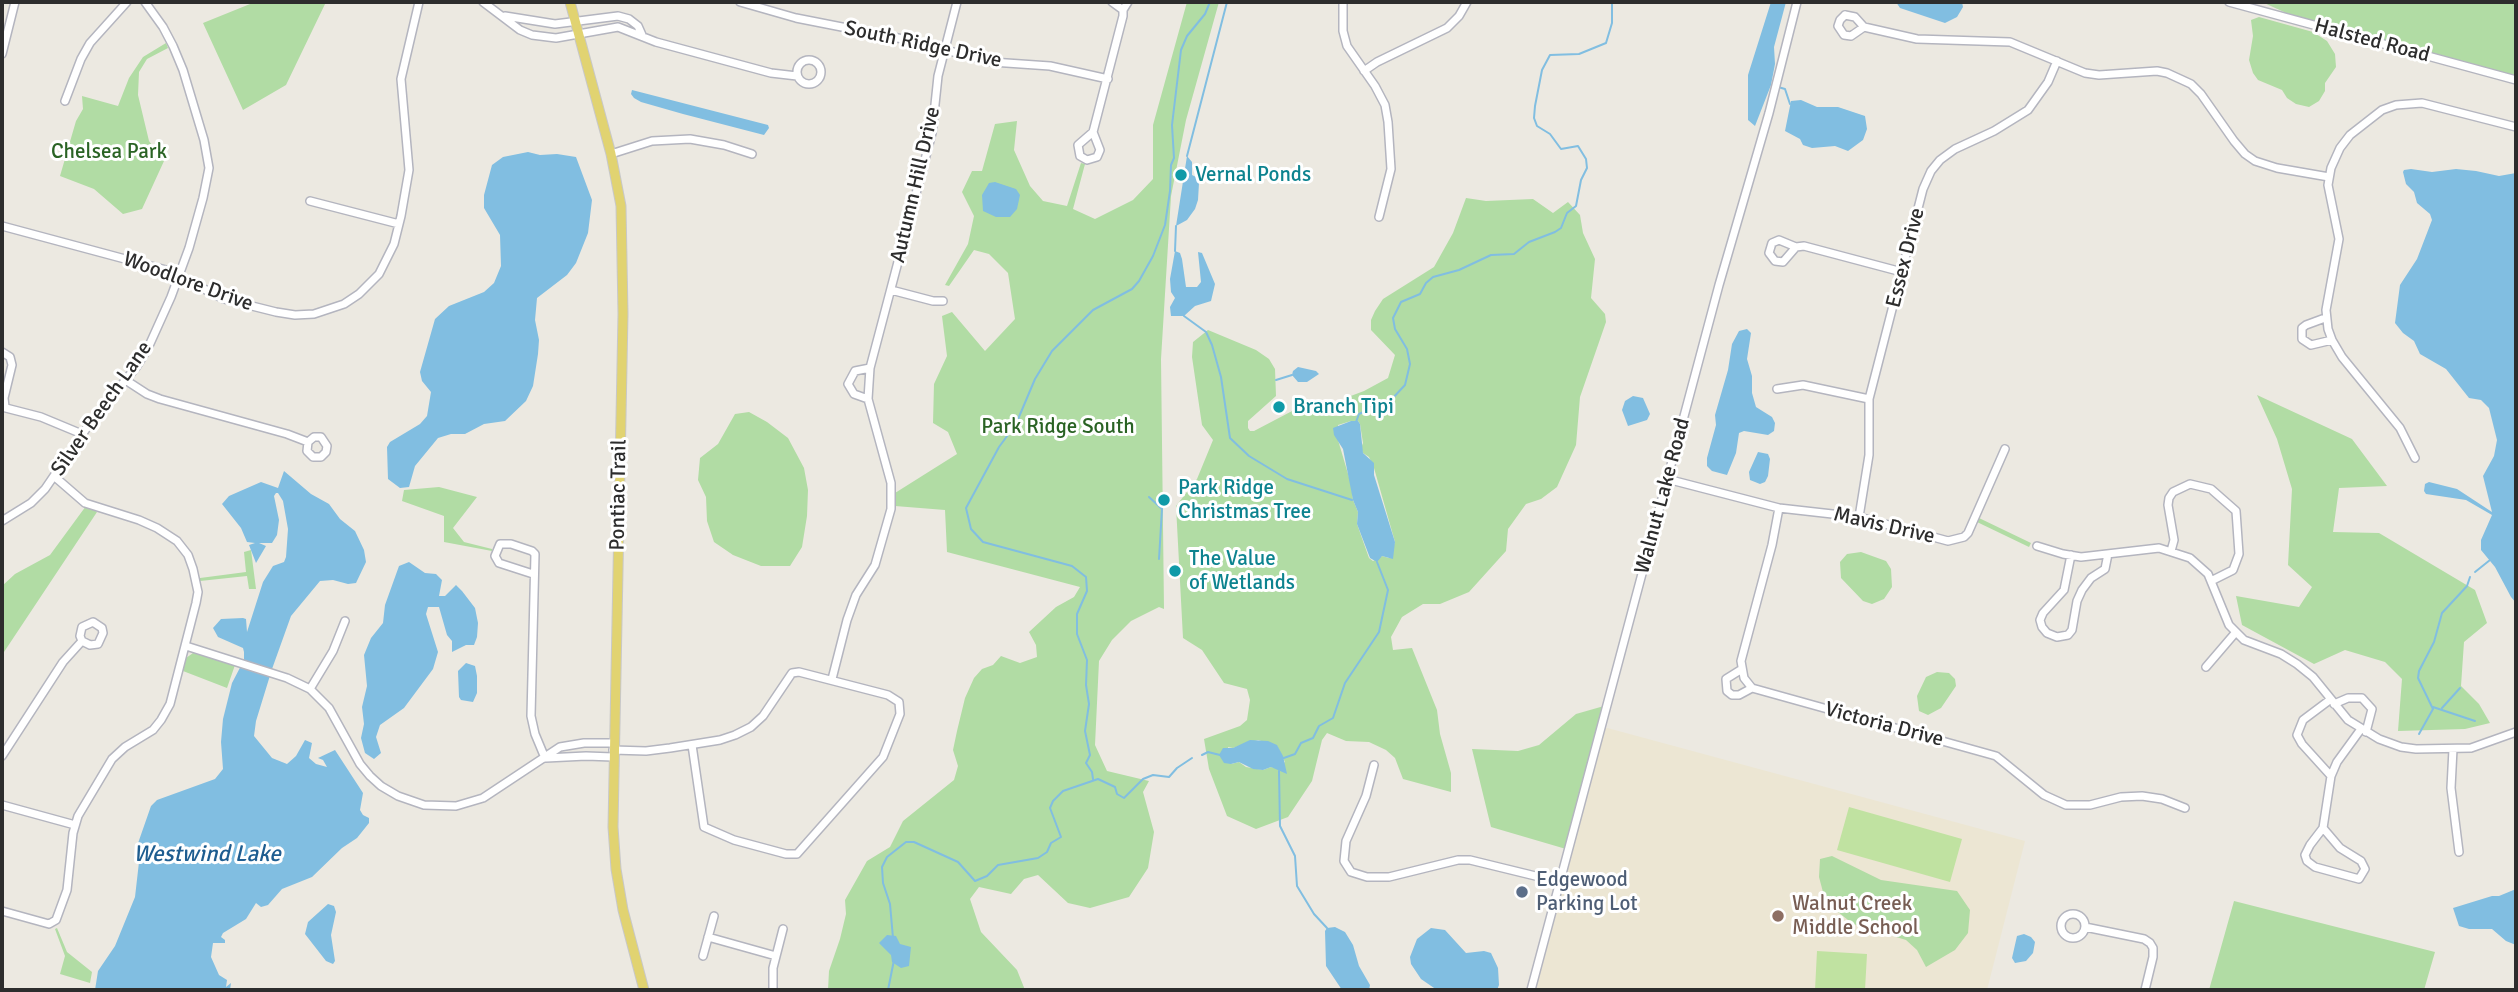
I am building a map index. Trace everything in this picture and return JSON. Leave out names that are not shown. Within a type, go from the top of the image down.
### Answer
[{"type":"main road","name":"Pontiac Trail","points":[[570,2],[611,154],[621,206],[623,279],[614,750],[616,869],[629,939],[644,990]]},
{"type":"street","points":[[2,54],[15,2]]},
{"type":"street","points":[[65,101],[90,43],[127,2]]},
{"type":"street","name":"Silver Beech Lane","points":[[2,521],[31,503],[55,477],[82,435],[127,380],[148,348],[179,276],[207,182],[208,154],[183,70],[163,27],[145,2]]},
{"type":"street","name":"Woodlore Drive","points":[[2,226],[148,265],[179,276],[224,299],[286,313],[314,314],[344,304],[369,285],[386,262],[399,224],[409,170],[401,79],[419,2]]},
{"type":"street","points":[[484,2],[520,30],[532,35],[556,37],[618,27],[656,42],[709,57],[771,73],[797,76]]},
{"type":"street","name":"South Ridge Drive","points":[[740,2],[801,19],[903,39],[992,62],[1069,69],[1108,79]]},
{"type":"street","name":"Autumn Hill Drive","points":[[832,680],[847,621],[856,595],[875,565],[891,509],[891,483],[868,398],[870,368],[932,133],[938,76],[957,2]]},
{"type":"street","points":[[1112,2],[1123,10]]},
{"type":"street","points":[[1093,132],[1123,10],[1128,2]]},
{"type":"street","points":[[1343,2],[1343,31],[1347,46],[1385,105],[1388,122],[1391,169],[1379,218]]},
{"type":"street","points":[[1364,71],[1447,28],[1459,16],[1467,2]]},
{"type":"street","name":"Walnut Lake Road","points":[[1531,990],[1797,2]]},
{"type":"street","name":"Halsted Road","points":[[2229,2],[2516,80]]},
{"type":"street","points":[[504,16],[555,24],[618,16],[629,19],[638,26],[642,35]]},
{"type":"street","points":[[1864,27],[1917,39],[2010,42],[2085,73],[2099,75],[2157,71],[2178,77],[2201,94],[2234,141],[2255,161],[2277,168],[2329,177]]},
{"type":"street","name":"Essex Drive","points":[[1859,517],[1869,455],[1869,399],[1923,189],[1931,171],[1940,160],[1955,149],[1994,131],[2028,110],[2048,82],[2057,61]]},
{"type":"street","points":[[2415,458],[2400,428],[2366,388],[2332,340],[2325,318],[2339,239],[2329,195],[2329,177],[2334,159],[2350,135],[2382,110],[2396,105],[2422,103],[2516,127]]},
{"type":"street","points":[[611,154],[652,141],[690,139],[724,145],[752,154]]},
{"type":"street","points":[[310,201],[399,224]]},
{"type":"street","points":[[1796,247],[1804,246],[1902,272]]},
{"type":"street","points":[[891,290],[943,301]]},
{"type":"street","points":[[2325,318],[2302,328],[2302,339],[2311,345],[2332,340]]},
{"type":"street","points":[[2,352],[10,357],[12,365],[4,407],[41,417],[82,435]]},
{"type":"street","name":"Autumn Hill Drive","points":[[868,398],[854,394],[848,384],[855,371],[870,368]]},
{"type":"street","points":[[127,380],[147,394],[160,399],[308,442]]},
{"type":"street","points":[[1777,389],[1802,385],[1869,399]]},
{"type":"street","name":"Mavis Drive","points":[[1667,480],[1779,508],[1859,517],[1948,541],[1964,537],[1972,526],[2005,449]]},
{"type":"street","points":[[2,911],[54,923],[67,890],[75,825],[89,794],[112,759],[125,747],[153,730],[162,720],[170,704],[198,592],[193,569],[183,547],[170,535],[85,503],[55,477]]},
{"type":"street","points":[[2171,551],[2174,540],[2169,498],[2174,492],[2190,484],[2211,489],[2236,511],[2239,554],[2233,570],[2211,581]]},
{"type":"street","points":[[1752,688],[1747,682],[1741,661],[1772,545],[1779,508]]},
{"type":"street","points":[[533,574],[499,563],[495,556],[500,544],[511,544],[532,551],[536,559],[533,574],[531,716],[545,758]]},
{"type":"street","points":[[2034,545],[2071,555],[2159,548],[2190,558],[2211,581],[2229,625],[2236,632],[2252,645],[2281,654],[2297,664],[2312,677],[2348,720],[2364,731],[2402,747],[2471,748],[2516,732]]},
{"type":"street","points":[[2071,555],[2064,590],[2040,620],[2047,633],[2057,637],[2068,635],[2072,631],[2077,601],[2082,590],[2091,578],[2105,569],[2108,554]]},
{"type":"street","points":[[310,689],[333,651],[345,621]]},
{"type":"street","points":[[2206,667],[2236,632]]},
{"type":"street","points":[[2,757],[63,662],[82,641]]},
{"type":"street","points":[[186,646],[274,674],[310,689],[329,708],[360,764],[370,776],[389,791],[416,803],[444,806],[470,803],[483,798],[560,747],[572,744],[646,751],[720,740],[751,727],[775,700],[792,673],[799,671],[888,695],[899,702],[900,714],[883,757],[797,854],[786,854],[734,840],[704,827],[692,745]]},
{"type":"street","name":"Victoria Drive","points":[[1742,669],[1726,678],[1727,691],[1732,695],[1739,695],[1752,688],[1981,750],[2007,763],[2044,795],[2066,805],[2142,796],[2162,799],[2185,808]]},
{"type":"street","points":[[2323,828],[2340,848],[2361,861],[2365,869],[2359,879],[2315,867],[2307,861],[2305,855],[2323,828],[2331,776],[2337,762],[2364,731],[2372,709],[2362,698],[2332,701],[2303,720],[2297,735],[2331,776]]},
{"type":"street","points":[[2453,749],[2451,788],[2459,852]]},
{"type":"street","points":[[545,758],[586,756],[614,750]]},
{"type":"street","points":[[1374,765],[1366,796],[1346,841],[1344,861],[1351,872],[1367,877],[1389,877],[1458,860],[1470,860],[1560,882]]},
{"type":"street","points":[[2,805],[75,825]]},
{"type":"street","points":[[703,956],[714,916]]},
{"type":"street","points":[[2085,927],[2144,939],[2150,943],[2153,957],[2145,990]]},
{"type":"street","points":[[773,990],[772,978],[783,929]]},
{"type":"street","points":[[708,937],[776,956]]},
{"type":"shaded area","name":"Walnut Creek Middle School","points":[[1600,726],[2025,841],[1987,990],[1530,990]]},
{"type":"green space","points":[[255,2],[326,2],[286,85],[243,110],[203,23]]},
{"type":"green space","name":"Park Ridge South","points":[[1187,2],[1219,2],[1186,120],[1171,196],[1161,359],[1164,609],[1159,607],[1131,621],[1112,640],[1099,661],[1095,745],[1107,771],[1149,781],[1143,792],[1154,832],[1148,868],[1129,897],[1090,908],[1068,903],[1038,875],[1024,879],[1011,894],[979,887],[970,899],[981,932],[1017,970],[1025,990],[828,990],[829,971],[846,914],[845,900],[867,861],[890,847],[903,821],[954,780],[958,766],[953,750],[965,698],[974,678],[1001,656],[1020,663],[1037,657],[1036,645],[1029,632],[1056,607],[1074,597],[1080,587],[947,552],[945,510],[895,506],[895,493],[957,454],[948,432],[933,423],[934,384],[947,356],[942,316],[952,312],[985,351],[1015,319],[1008,273],[989,254],[974,250],[949,286],[945,285],[968,244],[974,216],[962,192],[972,171],[982,171],[995,124],[1017,121],[1014,150],[1030,186],[1043,201],[1067,206],[1081,163],[1085,164],[1073,209],[1095,219],[1133,200],[1153,179],[1153,125]]},
{"type":"green space","points":[[2262,2],[2516,2],[2516,80],[2280,17],[2284,12]]},
{"type":"green space","points":[[2259,17],[2313,32],[2327,41],[2335,54],[2336,67],[2325,83],[2325,91],[2319,101],[2309,107],[2296,104],[2287,98],[2282,90],[2258,80],[2253,73],[2249,60],[2253,36],[2251,20]]},
{"type":"green space","name":"Chelsea Park","points":[[166,43],[168,48],[147,59],[139,72],[138,95],[149,141],[164,161],[142,209],[123,214],[94,189],[60,176],[76,121],[83,109],[82,96],[118,106],[129,78],[143,57]]},
{"type":"green space","points":[[1466,198],[1486,201],[1533,199],[1553,213],[1568,202],[1580,215],[1583,233],[1595,259],[1591,298],[1605,314],[1606,322],[1580,397],[1576,445],[1557,487],[1541,499],[1526,504],[1508,529],[1506,551],[1469,592],[1440,604],[1423,604],[1402,617],[1391,637],[1393,650],[1412,648],[1437,710],[1440,734],[1451,773],[1451,792],[1403,779],[1395,758],[1386,750],[1369,742],[1346,741],[1327,733],[1322,740],[1312,781],[1288,817],[1256,829],[1227,816],[1209,769],[1204,739],[1240,726],[1247,720],[1250,700],[1247,689],[1224,683],[1202,650],[1183,638],[1176,506],[1197,479],[1213,440],[1202,425],[1192,357],[1193,342],[1208,330],[1256,350],[1269,359],[1275,369],[1276,396],[1248,421],[1250,431],[1294,410],[1327,401],[1335,416],[1342,416],[1343,404],[1348,397],[1388,378],[1395,355],[1371,330],[1375,311],[1383,299],[1434,267],[1453,233]],"holes":[[[1358,421],[1360,424],[1363,443],[1361,448],[1374,468],[1395,542],[1389,558],[1382,556],[1373,561],[1369,558],[1357,524],[1358,512],[1338,440],[1338,425]],[[1258,740],[1277,746],[1285,762],[1276,768],[1263,770],[1246,767],[1239,762],[1231,764],[1228,747],[1233,748]]]},
{"type":"green space","points":[[2257,395],[2352,439],[2387,486],[2339,488],[2333,532],[2379,533],[2475,590],[2487,623],[2464,642],[2461,686],[2479,704],[2490,723],[2465,729],[2398,731],[2402,679],[2385,662],[2345,650],[2314,664],[2242,625],[2236,596],[2299,607],[2312,587],[2288,565],[2292,489],[2277,439]]},
{"type":"green space","points":[[749,412],[788,438],[804,468],[808,490],[807,516],[802,547],[790,566],[761,566],[733,555],[714,542],[707,521],[706,497],[698,480],[700,458],[718,444],[735,414]]},
{"type":"green space","points":[[439,487],[477,497],[453,528],[464,542],[492,551],[444,542],[444,516],[402,501],[404,490]]},
{"type":"green space","points":[[86,506],[97,512],[2,655],[2,586],[15,574],[50,555]]},
{"type":"green space","points":[[1979,518],[2031,543],[2029,547],[1977,522]]},
{"type":"green space","points":[[251,550],[256,589],[249,589],[247,576],[200,581],[200,578],[246,572],[244,552]]},
{"type":"green space","points":[[1861,552],[1886,561],[1891,569],[1892,587],[1884,599],[1872,604],[1863,601],[1841,578],[1840,562],[1847,554]]},
{"type":"green space","points":[[193,653],[235,665],[227,688],[183,671],[186,658]]},
{"type":"green space","points":[[1937,672],[1949,673],[1955,679],[1956,686],[1941,708],[1928,715],[1919,711],[1917,696],[1926,677]]},
{"type":"green space","points":[[1604,706],[1566,849],[1491,827],[1472,749],[1518,751],[1539,745],[1576,714]]},
{"type":"green space","points":[[1849,807],[1962,839],[1950,882],[1837,850]]},
{"type":"green space","points":[[1832,856],[1881,880],[1957,891],[1970,910],[1968,933],[1955,950],[1926,967],[1917,950],[1906,940],[1853,924],[1833,908],[1823,892],[1819,877],[1820,859]]},
{"type":"green space","points":[[2234,901],[2435,952],[2424,990],[2209,990]]},
{"type":"green space","points":[[57,928],[67,952],[92,972],[90,983],[60,974],[65,956],[55,929]]},
{"type":"green space","points":[[1817,951],[1867,954],[1865,990],[1815,990]]},
{"type":"water","points":[[1771,2],[1786,2],[1774,47],[1775,64],[1771,85],[1755,126],[1748,120],[1748,75]]},
{"type":"water","points":[[1896,2],[1962,2],[1963,7],[1957,17],[1945,23],[1900,8]]},
{"type":"water","points":[[632,90],[768,125],[769,128],[764,135],[683,114],[641,102],[631,94]]},
{"type":"water","points":[[1801,100],[1817,107],[1838,107],[1865,116],[1867,129],[1863,140],[1848,151],[1835,146],[1812,148],[1803,145],[1800,139],[1785,131],[1791,101]]},
{"type":"water","points":[[528,152],[576,157],[592,200],[588,233],[576,263],[567,275],[537,298],[535,320],[539,340],[533,386],[526,401],[505,421],[484,424],[465,434],[438,438],[415,466],[409,487],[400,488],[388,479],[387,447],[390,442],[420,424],[427,416],[431,392],[422,381],[420,372],[435,319],[449,306],[484,292],[494,283],[501,266],[500,235],[484,208],[484,195],[492,165],[503,157]]},
{"type":"water","points":[[1187,156],[1192,162],[1192,175],[1198,178],[1198,200],[1187,220],[1176,226]]},
{"type":"water","points":[[2411,169],[2432,172],[2456,169],[2499,176],[2516,173],[2516,603],[2495,567],[2481,550],[2481,540],[2492,515],[2466,500],[2426,494],[2424,491],[2425,484],[2429,482],[2457,489],[2492,512],[2483,476],[2494,456],[2497,440],[2489,408],[2481,400],[2469,398],[2446,369],[2420,354],[2414,341],[2395,323],[2400,285],[2417,259],[2432,220],[2430,214],[2417,203],[2414,192],[2406,184],[2403,172]]},
{"type":"water","points":[[995,182],[1016,189],[1020,195],[1017,209],[1010,217],[996,217],[983,211],[982,195],[989,183]]},
{"type":"water","points":[[1175,251],[1180,253],[1182,259],[1186,287],[1197,287],[1201,282],[1198,252],[1202,253],[1215,284],[1211,301],[1195,306],[1184,316],[1171,316],[1170,307],[1175,298],[1171,292],[1170,279]]},
{"type":"water","points":[[1747,329],[1751,333],[1747,359],[1752,376],[1752,393],[1756,407],[1772,417],[1775,423],[1774,431],[1768,435],[1744,431],[1739,433],[1736,453],[1727,475],[1712,471],[1707,466],[1707,458],[1732,344],[1739,331]]},
{"type":"water","points":[[1298,367],[1319,374],[1307,382],[1298,382],[1292,375]]},
{"type":"water","points":[[1633,396],[1643,398],[1650,414],[1647,420],[1628,426],[1622,410],[1625,401]]},
{"type":"water","points":[[1358,421],[1360,424],[1363,453],[1374,463],[1374,475],[1395,542],[1393,559],[1382,556],[1377,562],[1370,558],[1357,524],[1358,512],[1343,449],[1334,435],[1333,428]]},
{"type":"water","points":[[1758,452],[1768,454],[1770,459],[1768,476],[1765,482],[1760,484],[1750,480],[1749,472]]},
{"type":"water","name":"Westwind Lake","points":[[284,471],[311,494],[329,504],[340,519],[355,531],[364,550],[366,562],[356,583],[320,581],[291,616],[272,669],[254,736],[272,758],[287,764],[296,756],[305,740],[312,743],[309,758],[316,764],[327,767],[323,760],[318,758],[335,750],[363,793],[360,810],[369,818],[369,823],[357,838],[342,848],[312,877],[282,889],[268,905],[261,907],[256,903],[246,919],[223,933],[221,937],[225,943],[213,943],[211,957],[219,975],[227,980],[226,987],[231,983],[230,990],[95,990],[98,971],[115,946],[135,897],[139,862],[136,849],[151,806],[157,800],[215,779],[223,769],[223,719],[232,683],[244,660],[244,652],[243,648],[218,637],[213,628],[221,619],[243,618],[246,619],[247,632],[263,582],[273,566],[284,562],[286,557],[288,529],[283,501],[278,493],[274,496],[279,520],[277,535],[272,543],[259,543],[266,546],[256,563],[249,545],[255,543],[247,542],[241,528],[222,504],[229,496],[261,482],[278,488]]},
{"type":"water","points":[[409,562],[425,573],[436,574],[442,580],[439,596],[445,596],[456,585],[462,591],[475,608],[477,637],[474,645],[466,645],[452,652],[452,641],[447,635],[439,607],[428,607],[426,614],[438,652],[433,669],[404,708],[380,725],[376,737],[381,753],[374,759],[365,753],[361,738],[364,724],[362,707],[367,686],[364,655],[371,638],[383,623],[385,605],[399,566]]},
{"type":"water","points":[[466,663],[475,666],[477,676],[477,693],[473,702],[461,700],[459,697],[458,671]]},
{"type":"water","points":[[1250,740],[1268,741],[1277,745],[1287,774],[1271,767],[1263,770],[1253,769],[1239,762],[1224,763],[1219,755],[1223,748],[1233,748]]},
{"type":"water","points":[[2516,889],[2516,945],[2506,941],[2492,929],[2459,926],[2453,908]]},
{"type":"water","points":[[328,904],[334,906],[336,912],[331,935],[335,961],[333,964],[326,961],[305,934],[308,922]]},
{"type":"water","points":[[1335,927],[1345,932],[1353,945],[1359,966],[1370,985],[1369,990],[1342,990],[1326,966],[1325,931]]},
{"type":"water","points":[[1431,928],[1445,930],[1466,953],[1491,953],[1498,968],[1497,990],[1437,990],[1421,979],[1411,964],[1410,957],[1417,939]]},
{"type":"water","points":[[2024,934],[2035,942],[2033,953],[2026,961],[2015,963],[2012,958],[2017,936]]},
{"type":"water","points":[[887,935],[896,936],[900,944],[911,947],[909,966],[901,968],[892,962],[891,955],[879,943]]},
{"type":"waterway","points":[[1093,779],[1086,763],[1090,755],[1085,731],[1089,704],[1086,685],[1087,660],[1077,634],[1077,614],[1087,591],[1086,577],[1072,566],[983,542],[971,529],[966,508],[999,447],[1016,424],[1035,379],[1052,351],[1093,310],[1132,289],[1153,256],[1165,225],[1170,191],[1171,165],[1174,158],[1172,125],[1181,50],[1187,36],[1205,14],[1210,2]]},
{"type":"waterway","points":[[1187,156],[1227,2]]},
{"type":"waterway","points":[[1356,422],[1359,414],[1391,400],[1405,385],[1410,364],[1407,349],[1395,329],[1393,318],[1401,302],[1420,294],[1433,277],[1459,270],[1491,255],[1514,254],[1529,242],[1555,232],[1561,228],[1567,213],[1576,206],[1581,180],[1587,168],[1586,159],[1578,146],[1561,149],[1550,134],[1537,126],[1534,118],[1535,106],[1542,70],[1550,55],[1579,54],[1606,43],[1612,23],[1612,2]]},
{"type":"waterway","points":[[1778,87],[1785,89],[1790,104]]},
{"type":"waterway","points":[[1175,251],[1176,226]]},
{"type":"waterway","points":[[1184,316],[1206,332],[1212,345],[1221,377],[1230,438],[1249,456],[1287,479],[1352,500]]},
{"type":"waterway","points":[[1276,380],[1292,375]]},
{"type":"waterway","points":[[1149,497],[1162,509],[1159,559]]},
{"type":"waterway","points":[[2475,572],[2490,560]]},
{"type":"waterway","points":[[1281,759],[1295,754],[1301,743],[1313,738],[1319,726],[1333,718],[1345,683],[1379,632],[1388,590],[1377,562]]},
{"type":"waterway","points":[[2419,734],[2433,709],[2418,678],[2419,671],[2434,642],[2442,613],[2467,586],[2470,577]]},
{"type":"waterway","points":[[2442,708],[2460,688]]},
{"type":"waterway","points":[[2433,707],[2475,721]]},
{"type":"waterway","points":[[1202,755],[1208,752],[1220,755]]},
{"type":"waterway","points":[[893,938],[890,904],[883,883],[882,867],[887,857],[906,842],[914,842],[958,862],[975,881],[987,876],[998,865],[1038,858],[1047,852],[1051,843],[1061,837],[1050,808],[1063,791],[1098,779],[1115,787],[1117,794],[1124,798],[1143,779],[1153,775],[1169,777],[1192,758]]},
{"type":"waterway","points":[[1279,771],[1280,826],[1295,856],[1297,886],[1314,914],[1327,928]]},
{"type":"waterway","points":[[888,990],[894,960]]},
{"type":"place","name":"Vernal Ponds","points":[[1181,175]]},
{"type":"place","name":"Branch Tipi","points":[[1279,407]]},
{"type":"place","name":"Park Ridge Christmas Tree","points":[[1164,500]]},
{"type":"place","name":"The Value of Wetlands","points":[[1175,571]]},
{"type":"place","name":"Edgewood Parking Lot","points":[[1522,892]]},
{"type":"place","name":"Walnut Creek Middle School","points":[[1778,916]]}]
